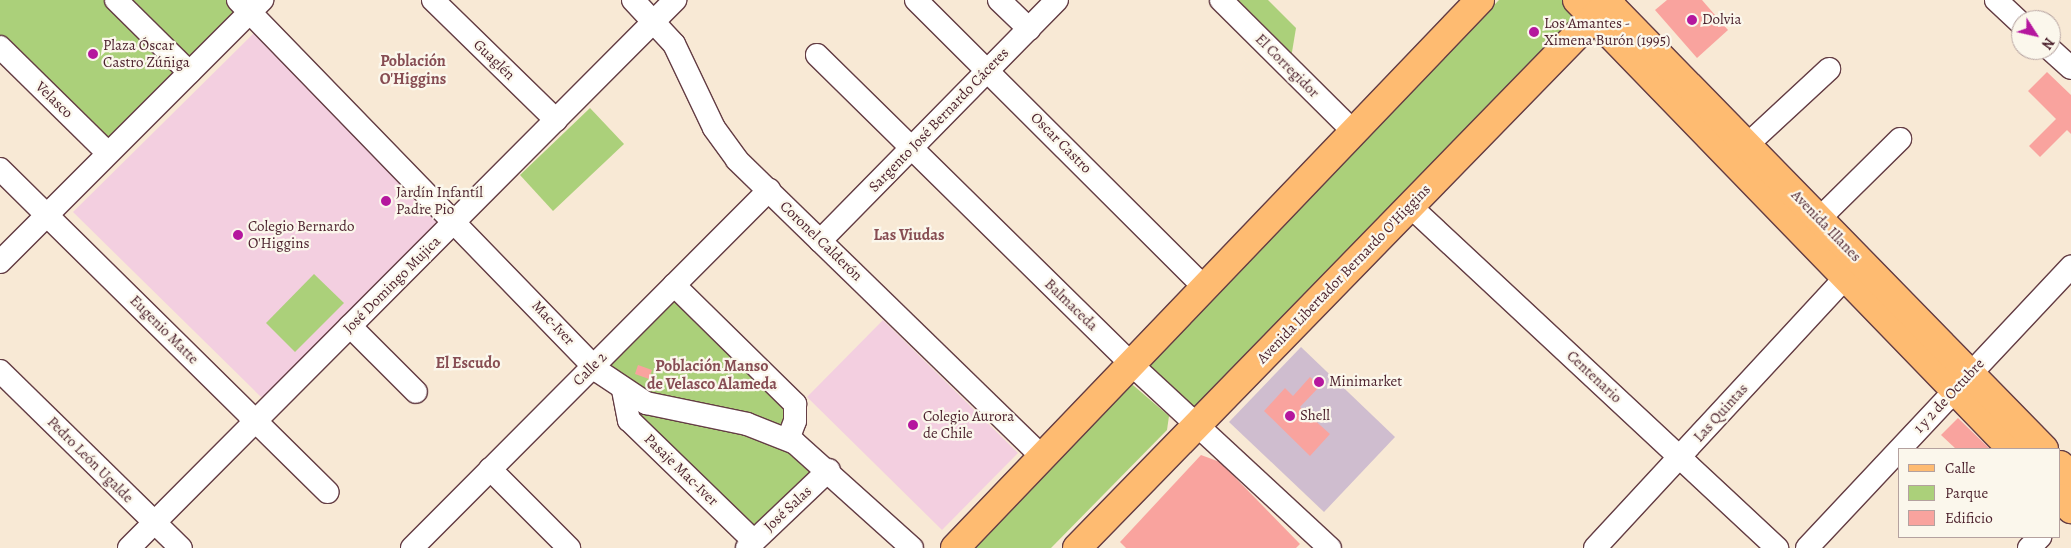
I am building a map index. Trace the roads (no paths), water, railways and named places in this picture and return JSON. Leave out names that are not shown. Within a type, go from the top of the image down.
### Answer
[{"type":"main road","points":[[955,548],[1480,0]]},
{"type":"main road","name":"Avenida Illanes","points":[[1599,4],[1747,145],[1820,219],[1962,382],[2011,448]]},
{"type":"main road","name":"Avenida Illanes","points":[[1599,4],[1846,277],[1962,382],[2043,448]]},
{"type":"main road","name":"Avenida Libertador Bernardo O'Higgins","points":[[1077,548],[1410,206],[1599,4]]},
{"type":"main road","points":[[2061,466],[2071,476]]},
{"type":"street","points":[[116,0],[189,72]]},
{"type":"street","name":"Guaglén","points":[[433,0],[556,120]]},
{"type":"street","name":"Coronel Calderón","points":[[633,0],[654,21],[682,58],[720,139],[768,190],[1042,457]]},
{"type":"street","name":"José Domingo Mujica","points":[[129,548],[674,0]]},
{"type":"street","name":"Oscar Castro","points":[[916,0],[1205,288]]},
{"type":"street","points":[[999,0],[1029,29]]},
{"type":"street","name":"Sargento José Bernardo Cáceres","points":[[820,240],[1057,0]]},
{"type":"street","name":"El Corregidor","points":[[1221,0],[1354,132]]},
{"type":"street","points":[[1998,1],[2011,13]]},
{"type":"street","points":[[0,262],[189,72],[250,4]]},
{"type":"street","name":"Mac-Iver","points":[[250,4],[593,366],[623,390],[659,408],[747,424],[788,439],[829,470],[912,548]]},
{"type":"street","name":"Velasco","points":[[0,47],[108,153]]},
{"type":"street","name":"Balmaceda","points":[[817,55],[1131,364],[1330,548]]},
{"type":"street","points":[[2061,59],[2071,68]]},
{"type":"street","points":[[1747,145],[1829,69]]},
{"type":"street","points":[[1820,219],[1900,139]]},
{"type":"street","name":"Eugenio Matte","points":[[0,169],[328,492]]},
{"type":"street","name":"Calle 2","points":[[412,548],[768,190]]},
{"type":"street","name":"Centenario","points":[[1410,206],[1777,548]]},
{"type":"street","name":"1 y 2 de Octubre","points":[[1900,448],[2071,267]]},
{"type":"street","name":"Las Quintas","points":[[1595,548],[1682,458],[1846,277]]},
{"type":"street","points":[[674,285],[795,404],[795,421],[788,439]]},
{"type":"street","points":[[350,326],[416,392]]},
{"type":"street","name":"Pedro León Ugalde","points":[[0,371],[154,524],[181,548]]},
{"type":"street","name":"Pasaje Mac-Iver","points":[[623,390],[629,420],[751,544]]},
{"type":"street","name":"1 y 2 de Octubre","points":[[1807,548],[1898,451]]},
{"type":"street","points":[[490,469],[569,548]]},
{"type":"street","name":"José Salas","points":[[751,544],[829,470]]},
{"type":"street","points":[[2029,548],[2039,538]]},
{"type":"place","name":"Dolvia","points":[[1692,20]]},
{"type":"place","name":"Los Amantes - Ximena Burón (1995)","points":[[1534,32]]},
{"type":"place","name":"Plaza Óscar Castro Zúñiga","points":[[93,54]]},
{"type":"place","name":"Jardín Infantíl Padre Pio","points":[[386,201]]},
{"type":"place","name":"Colegio Bernardo O'Higgins","points":[[238,235]]},
{"type":"place","name":"Minimarket","points":[[1319,382]]},
{"type":"place","name":"Shell","points":[[1290,416]]},
{"type":"place","name":"Colegio Aurora de Chile","points":[[913,425]]},
{"type":"district","name":"Población O'Higgins","points":[[413,70]]},
{"type":"district","name":"Las Viudas","points":[[909,235]]},
{"type":"district","name":"El Escudo","points":[[468,363]]},
{"type":"district","name":"Población Manso de Velasco Alameda","points":[[712,375]]}]
